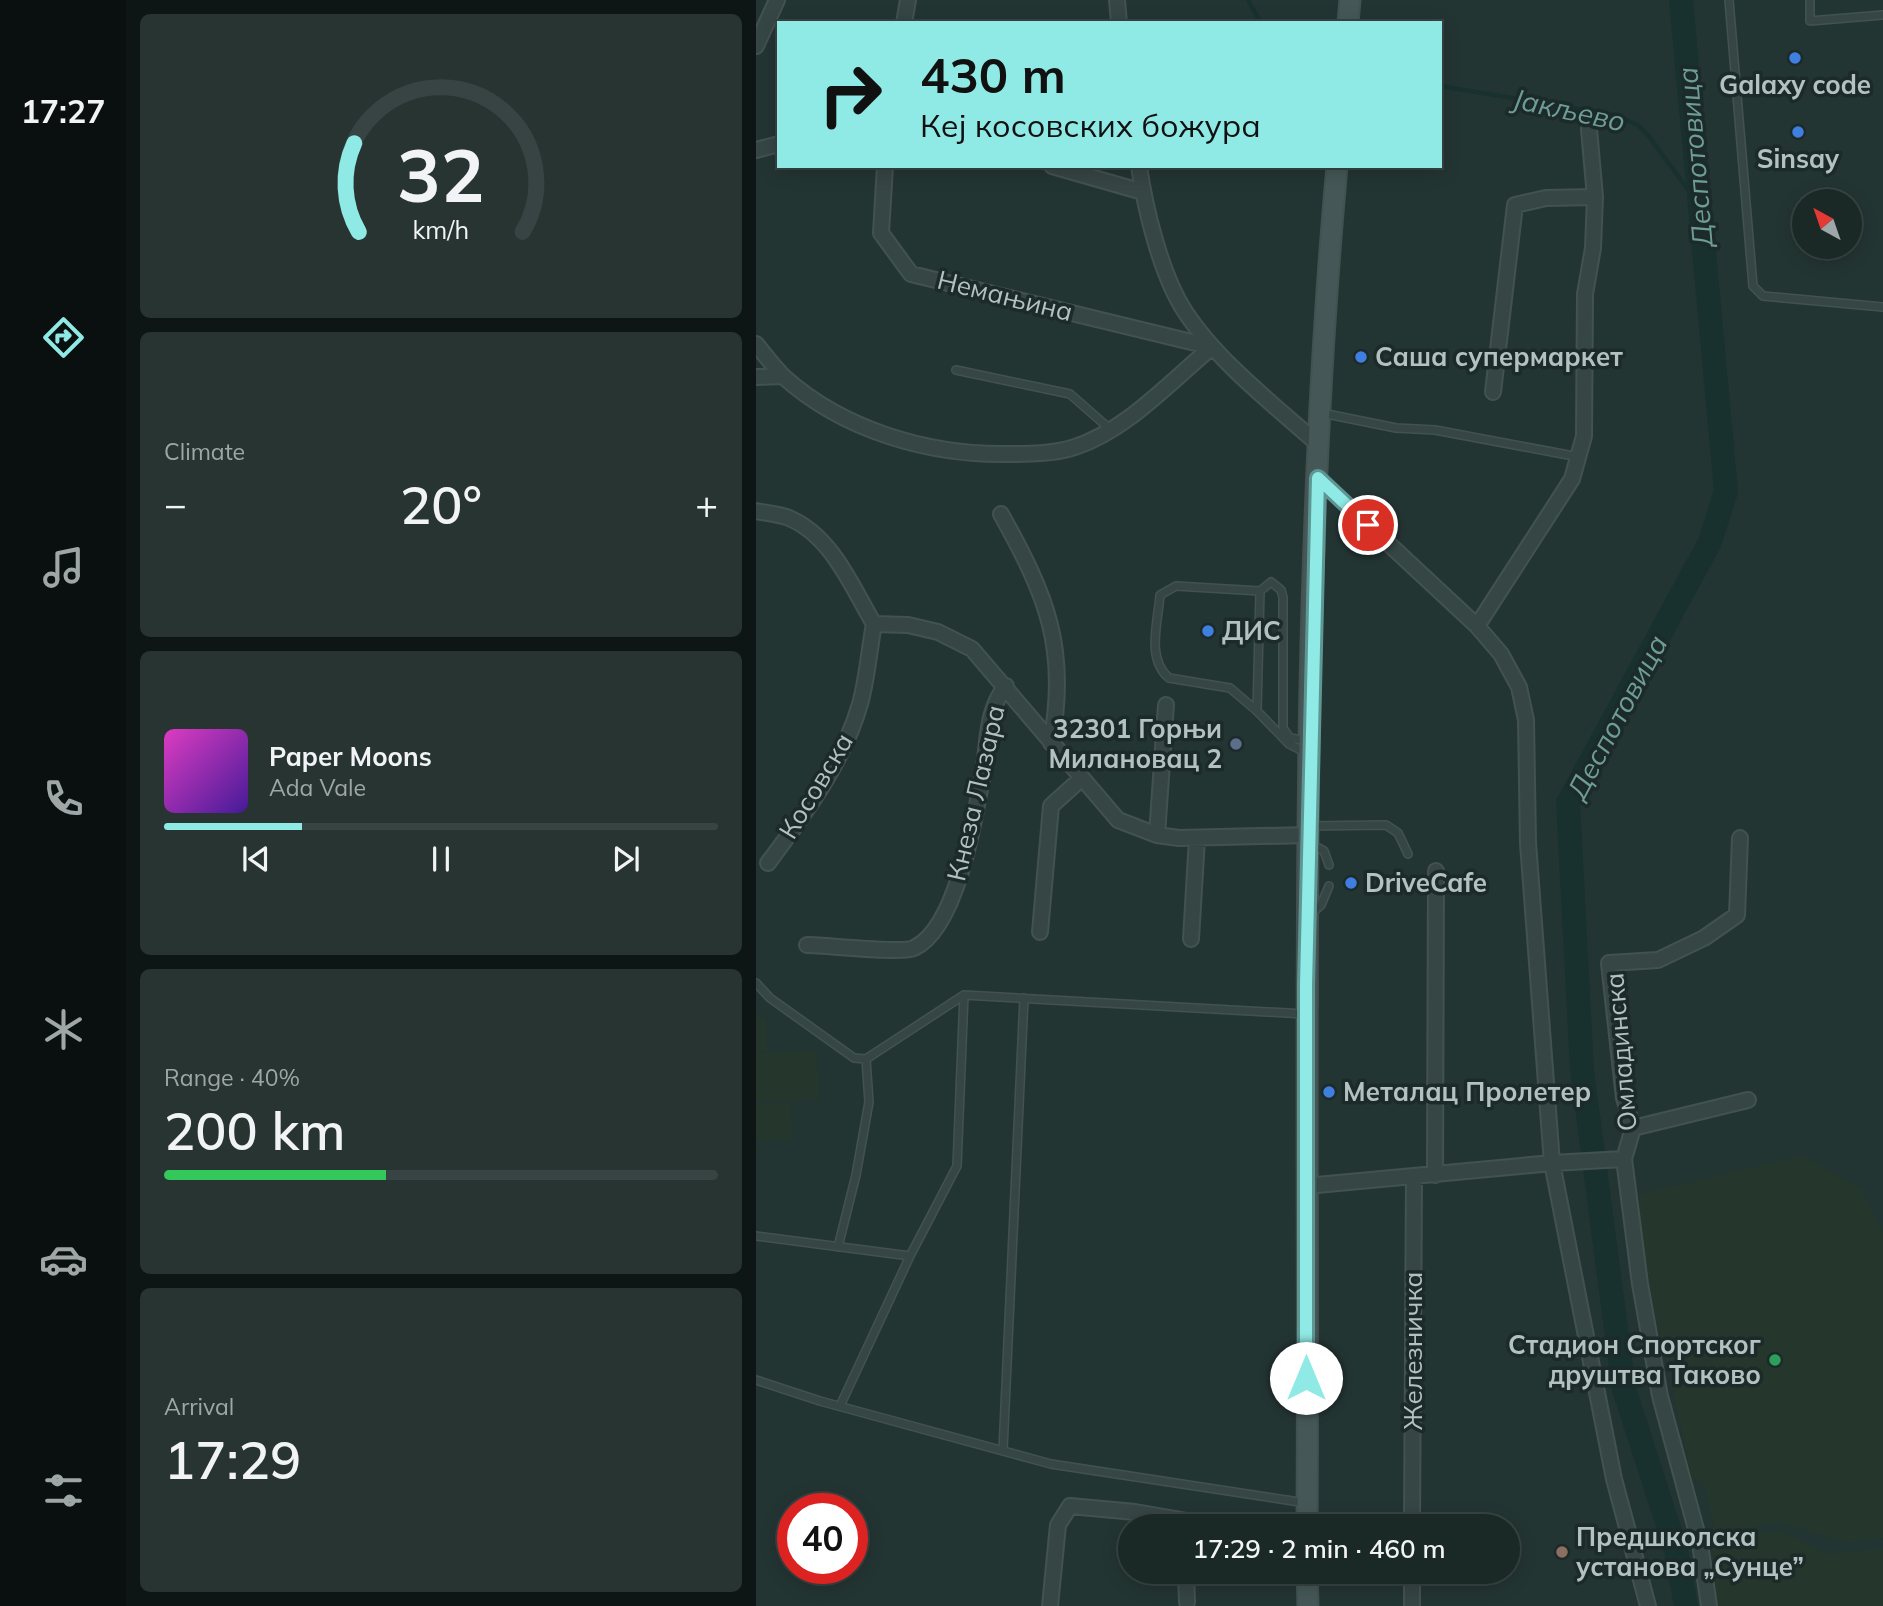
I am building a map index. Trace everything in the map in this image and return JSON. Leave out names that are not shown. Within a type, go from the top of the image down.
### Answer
[{"type":"street","points":[[756,46],[777,0]]},
{"type":"street","points":[[904,21],[908,0]]},
{"type":"street","points":[[1117,0],[1119,21]]},
{"type":"street","points":[[1348,21],[1350,0]]},
{"type":"street","points":[[1477,626],[1572,479],[1580,457],[1584,436],[1585,294],[1596,216],[1589,129]]},
{"type":"street","points":[[756,149],[777,144]]},
{"type":"street","name":"Немањина","points":[[885,168],[881,233],[911,274],[1212,346]]},
{"type":"street","points":[[1059,168],[1143,192]]},
{"type":"street","points":[[1139,168],[1143,192],[1166,269],[1183,309],[1212,346],[1318,444]]},
{"type":"street","points":[[1307,1514],[1305,1014],[1308,835],[1319,413],[1336,168]]},
{"type":"street","points":[[1493,392],[1515,205],[1546,198],[1595,197]]},
{"type":"street","points":[[756,344],[783,376],[820,404],[869,430],[918,444],[984,455],[1032,454],[1074,448],[1111,430],[1212,346]]},
{"type":"street","points":[[756,377],[783,376]]},
{"type":"street","points":[[1318,478],[1477,626],[1501,654],[1520,687],[1526,720],[1528,843],[1552,1163],[1614,1479],[1648,1606]]},
{"type":"street","points":[[756,511],[788,518],[813,534],[835,557],[874,624],[908,625],[961,641],[982,658],[1118,820],[1157,835],[1197,838],[1308,835]]},
{"type":"street","points":[[1002,514],[1029,564],[1050,617],[1058,676],[1057,711],[1051,743]]},
{"type":"street","name":"Косовска","points":[[768,863],[814,798],[848,738],[860,704],[874,624]]},
{"type":"street","name":"Кнеза Лазара","points":[[807,944],[912,950],[932,936],[944,915],[960,874],[983,769],[993,701],[1006,686]]},
{"type":"street","points":[[1157,835],[1166,705]]},
{"type":"street","points":[[1040,932],[1051,806],[1082,778]]},
{"type":"street","points":[[1191,939],[1197,838]]},
{"type":"street","name":"Омладинска","points":[[1306,1186],[1618,1159],[1633,1128],[1624,1098],[1609,963],[1658,960],[1704,938],[1737,915],[1740,838]]},
{"type":"street","points":[[1436,872],[1436,1175]]},
{"type":"street","points":[[1633,1128],[1748,1100]]},
{"type":"street","points":[[1618,1159],[1660,1396],[1700,1544],[1709,1606]]},
{"type":"street","name":"Железничка","points":[[1412,1514],[1414,1176]]},
{"type":"street","points":[[1051,1606],[1058,1525],[1070,1506],[1123,1514]]},
{"type":"street","points":[[1186,1584],[1187,1602]]},
{"type":"street","points":[[1307,1584],[1308,1606]]},
{"type":"street","points":[[1412,1584],[1412,1606]]},
{"type":"lane","points":[[1729,0],[1753,286],[1763,296],[1883,307]]},
{"type":"lane","points":[[1810,0],[1811,21],[1879,15]]},
{"type":"lane","points":[[956,370],[1070,394],[1111,430]]},
{"type":"lane","points":[[1319,413],[1396,428],[1435,430],[1580,457]]},
{"type":"lane","points":[[1257,711],[1260,591],[1265,584],[1271,582],[1281,590],[1283,597],[1283,728],[1290,738],[1310,748]]},
{"type":"lane","points":[[1260,591],[1176,586],[1167,590],[1160,595],[1155,658],[1161,671],[1169,678],[1230,688],[1289,744],[1310,748]]},
{"type":"lane","points":[[1308,835],[1386,825],[1398,833],[1408,854]]},
{"type":"lane","points":[[1308,835],[1324,851],[1329,865]]},
{"type":"lane","points":[[1307,917],[1321,905],[1329,886]]},
{"type":"lane","points":[[756,983],[770,998],[854,1059],[866,1059],[964,995],[1305,1014]]},
{"type":"lane","points":[[840,1406],[910,1256],[957,1166],[964,995]]},
{"type":"lane","points":[[1003,1450],[1024,998]]},
{"type":"lane","points":[[838,1247],[856,1175],[869,1102],[866,1059]]},
{"type":"lane","points":[[756,1236],[910,1256]]},
{"type":"lane","points":[[756,1380],[1051,1464],[1293,1514]]},
{"type":"green space","points":[[756,1018],[766,1018],[767,1052],[756,1052]]},
{"type":"green space","points":[[817,1050],[819,1099],[756,1102],[756,1053]]},
{"type":"green space","points":[[791,1103],[792,1139],[756,1141],[756,1105]]},
{"type":"green space","name":"Стадион Спортског друштва Таково","points":[[1801,1155],[1861,1188],[1883,1233],[1883,1538],[1848,1543],[1779,1523],[1716,1533],[1702,1480],[1692,1479],[1640,1241],[1639,1195]]},
{"type":"green space","points":[[1780,1530],[1828,1554],[1883,1548],[1883,1606],[1716,1606],[1709,1545]]},
{"type":"waterway","name":"Јакљево","points":[[1248,0],[1260,21]]},
{"type":"waterway","name":"Деспотовица","points":[[1681,0],[1726,491],[1710,542],[1568,803],[1582,1070],[1624,1389],[1676,1550],[1686,1606]]},
{"type":"waterway","name":"Јакљево","points":[[1442,86],[1615,115],[1638,125],[1700,206]]},
{"type":"place","name":"Galaxy code","points":[[1795,58]]},
{"type":"place","name":"Sinsay","points":[[1798,132]]},
{"type":"place","name":"Саша супермаркет","points":[[1361,357]]},
{"type":"place","name":"ДИС","points":[[1208,631]]},
{"type":"place","name":"32301 Горњи Милановац 2","points":[[1236,744]]},
{"type":"place","name":"DriveCafe","points":[[1351,883]]},
{"type":"place","name":"Металац Пролетер","points":[[1329,1092]]},
{"type":"place","name":"Стадион Спортског друштва Таково","points":[[1775,1360]]},
{"type":"place","name":"Предшколска установа „Сунце”","points":[[1562,1552]]},
{"type":"route","points":[[1306,1378],[1306,985],[1318,478],[1368,525]]}]
